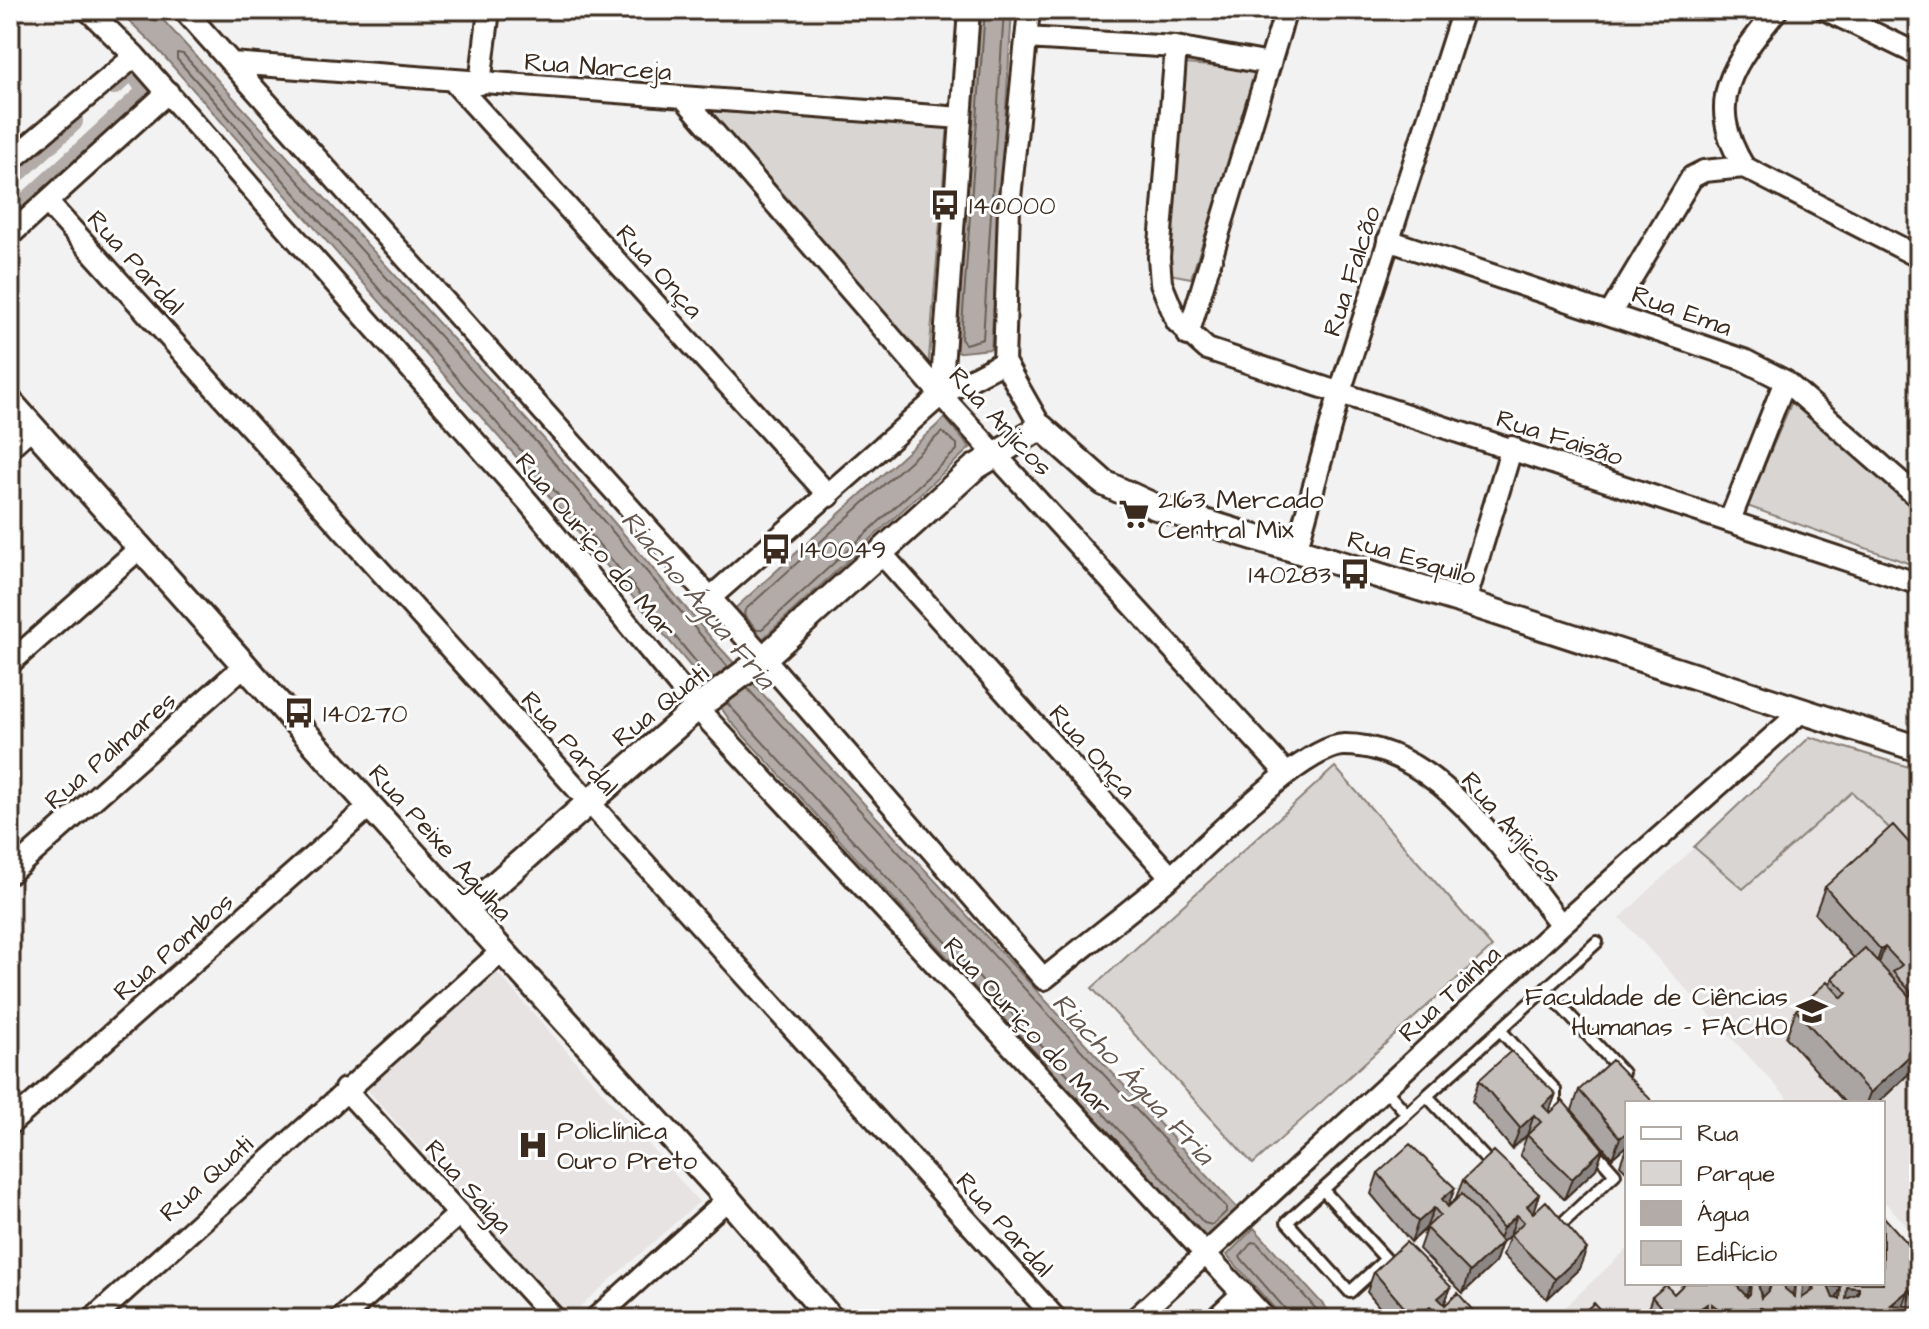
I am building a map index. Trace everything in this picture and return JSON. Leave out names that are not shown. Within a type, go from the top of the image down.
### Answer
[{"type":"street","name":"Rua Ouriço do Mar","points":[[88,10],[168,92],[702,704],[1209,1251],[1266,1319]]},
{"type":"street","name":"Rua Ouriço do Mar","points":[[184,10],[710,598],[1044,979]]},
{"type":"street","points":[[480,84],[489,10]]},
{"type":"street","points":[[941,395],[969,10]]},
{"type":"street","points":[[710,598],[941,395],[1004,362],[1009,208],[1029,10]]},
{"type":"street","points":[[1188,335],[1286,10]]},
{"type":"street","name":"Rua Falcão","points":[[1296,551],[1339,395],[1463,10]]},
{"type":"street","points":[[1777,10],[1740,56],[1727,81],[1724,102],[1729,144],[1744,167],[1919,257]]},
{"type":"street","points":[[1826,10],[1919,55]]},
{"type":"street","points":[[1026,38],[1176,47],[1270,64]]},
{"type":"street","points":[[1176,47],[1159,257],[1161,283],[1177,322],[1188,335]]},
{"type":"street","points":[[10,161],[135,56]]},
{"type":"street","name":"Rua Narceja","points":[[231,63],[961,118]]},
{"type":"street","name":"Rua Onça","points":[[453,81],[829,496]]},
{"type":"street","points":[[10,235],[168,92]]},
{"type":"street","name":"Rua Anjicos","points":[[684,98],[941,395],[1287,774]]},
{"type":"street","points":[[1611,312],[1680,192],[1692,177],[1704,171],[1744,167]]},
{"type":"street","name":"Rua Pardal","points":[[47,202],[1056,1319]]},
{"type":"street","name":"Rua Ema","points":[[1388,240],[1611,312],[1744,360],[1785,381],[1919,498]]},
{"type":"street","name":"Rua Faisão","points":[[1188,335],[1207,349],[1339,395],[1512,447],[1919,584]]},
{"type":"street","name":"Rua Esquilo","points":[[1004,362],[1041,427],[1104,483],[1156,507],[1465,602],[1919,749]]},
{"type":"street","points":[[1730,520],[1785,381]]},
{"type":"street","name":"Rua Peixe Agulha","points":[[10,402],[370,806],[728,1199],[831,1319]]},
{"type":"street","points":[[10,447],[32,427]]},
{"type":"street","name":"Rua Quati","points":[[466,910],[996,452],[1041,427]]},
{"type":"street","points":[[1465,602],[1512,447]]},
{"type":"street","points":[[10,663],[140,548]]},
{"type":"street","name":"Rua Onça","points":[[880,552],[1171,877]]},
{"type":"street","name":"Rua Palmares","points":[[10,873],[244,666]]},
{"type":"street","name":"Rua Tainha","points":[[1135,1319],[1561,925],[1802,711]]},
{"type":"street","name":"Rua Anjicos","points":[[1044,979],[1171,877],[1287,774],[1329,747],[1362,747],[1394,757],[1442,785],[1482,825],[1561,925]]},
{"type":"street","name":"Rua Pombos","points":[[10,1124],[370,806]]},
{"type":"street","name":"Rua Quati","points":[[93,1319],[345,1089],[502,951]]},
{"type":"street","name":"Rua Saiga","points":[[345,1089],[555,1319]]},
{"type":"street","points":[[595,1319],[728,1199]]},
{"type":"street","points":[[341,1319],[459,1214]]},
{"type":"street","points":[[1215,1319],[1243,1293]]},
{"type":"lane","points":[[1323,1190],[1386,1259],[1350,1292],[1287,1222],[1597,942]]},
{"type":"lane","points":[[1545,989],[1631,1081]]},
{"type":"lane","points":[[1500,1030],[1555,1090],[1555,1107],[1575,1129]]},
{"type":"lane","points":[[1384,1088],[1407,1114]]},
{"type":"lane","points":[[1427,1096],[1500,1175]]},
{"type":"lane","points":[[1542,1221],[1553,1232],[1615,1174],[1585,1140]]},
{"type":"shaded area","name":"Faculdade de Ciências Humanas - FACHO","points":[[1810,737],[1919,770],[1919,1239],[1885,1202],[1885,1101],[1790,1101],[1620,918]]},
{"type":"shaded area","name":"Policlínica Ouro Preto","points":[[498,973],[699,1202],[568,1317],[367,1089]]},
{"type":"shaded area","points":[[1885,1218],[1919,1255],[1919,1319],[1552,1319],[1625,1251],[1625,1285],[1885,1285]]},
{"type":"green space","points":[[1185,64],[1259,70],[1191,278],[1169,274],[1164,234]]},
{"type":"green space","points":[[701,111],[948,124],[928,370]]},
{"type":"green space","points":[[1793,399],[1919,509],[1919,567],[1747,506]]},
{"type":"green space","points":[[1810,737],[1919,770],[1919,869],[1888,827],[1852,792],[1743,889],[1694,847]]},
{"type":"green space","points":[[1335,767],[1492,947],[1253,1164],[1092,988]]},
{"type":"water","points":[[118,10],[152,10],[163,20],[544,439],[711,638],[1240,1211],[1208,1239],[1198,1229],[731,722],[701,679],[519,460],[154,45]]},
{"type":"water","points":[[978,10],[1012,10],[991,349],[952,353]]},
{"type":"water","points":[[945,418],[970,448],[758,643],[731,612]]},
{"type":"water","points":[[1254,1228],[1336,1319],[1284,1319],[1227,1255]]},
{"type":"building","points":[[1893,825],[1919,854],[1919,1010],[1916,1012],[1919,1015],[1919,1047],[1870,1093],[1796,1010],[1827,982],[1842,998],[1847,993],[1832,978],[1865,948],[1909,996],[1912,993],[1893,972],[1902,965],[1885,947],[1881,950],[1825,887]]},
{"type":"building","points":[[1511,1051],[1556,1094],[1543,1106],[1550,1113],[1563,1101],[1603,1149],[1572,1179],[1527,1135],[1541,1122],[1534,1115],[1520,1128],[1479,1080]]},
{"type":"building","points":[[1612,1060],[1652,1101],[1625,1101],[1625,1134],[1620,1138],[1579,1090]]},
{"type":"building","points":[[1410,1144],[1455,1188],[1442,1199],[1448,1207],[1462,1194],[1502,1242],[1470,1272],[1426,1228],[1440,1215],[1434,1208],[1418,1222],[1378,1173]]},
{"type":"building","points":[[1494,1151],[1539,1194],[1527,1206],[1533,1213],[1546,1201],[1587,1249],[1555,1279],[1510,1235],[1524,1222],[1517,1215],[1503,1228],[1463,1180]]},
{"type":"building","points":[[1885,1218],[1919,1256],[1919,1301],[1909,1290],[1891,1305],[1919,1307],[1919,1312],[1891,1310],[1881,1319],[1813,1319],[1802,1308],[1801,1319],[1794,1319],[1795,1308],[1783,1319],[1769,1319],[1762,1308],[1750,1308],[1738,1319],[1725,1319],[1725,1314],[1712,1304],[1712,1319],[1706,1319],[1649,1319],[1648,1317],[1660,1306],[1652,1297],[1666,1285],[1674,1294],[1683,1285],[1738,1285],[1747,1297],[1751,1285],[1758,1285],[1761,1298],[1771,1285],[1784,1285],[1795,1297],[1796,1285],[1803,1285],[1802,1298],[1814,1290],[1813,1285],[1885,1285]],"holes":[[[1828,1286],[1841,1287],[1840,1299],[1833,1298]],[[1847,1287],[1859,1288],[1859,1294],[1846,1299]],[[1707,1304],[1706,1319],[1694,1318],[1695,1312]]]},
{"type":"building","points":[[1406,1242],[1451,1287],[1438,1298],[1445,1305],[1458,1293],[1480,1319],[1430,1319],[1436,1313],[1430,1307],[1414,1319],[1374,1272]]},
{"type":"building","points":[[1594,1303],[1608,1319],[1576,1319]]},
{"type":"waterway","points":[[10,220],[150,91],[132,66],[114,83]]},
{"type":"waterway","points":[[10,177],[71,121]]},
{"type":"place","name":"140000","points":[[945,205]]},
{"type":"place","name":"2163 Mercado Central Mix","points":[[1134,514]]},
{"type":"place","name":"140049","points":[[776,549]]},
{"type":"place","name":"140283","points":[[1355,574]]},
{"type":"place","name":"140270","points":[[299,713]]},
{"type":"place","name":"Faculdade de Ciências Humanas - FACHO","points":[[1812,1011]]},
{"type":"place","name":"Policlínica Ouro Preto","points":[[533,1145]]},
{"type":"water label","name":"Riacho Água Fria","points":[[699,599]]},
{"type":"water label","name":"Riacho Água Fria","points":[[1134,1078]]}]
